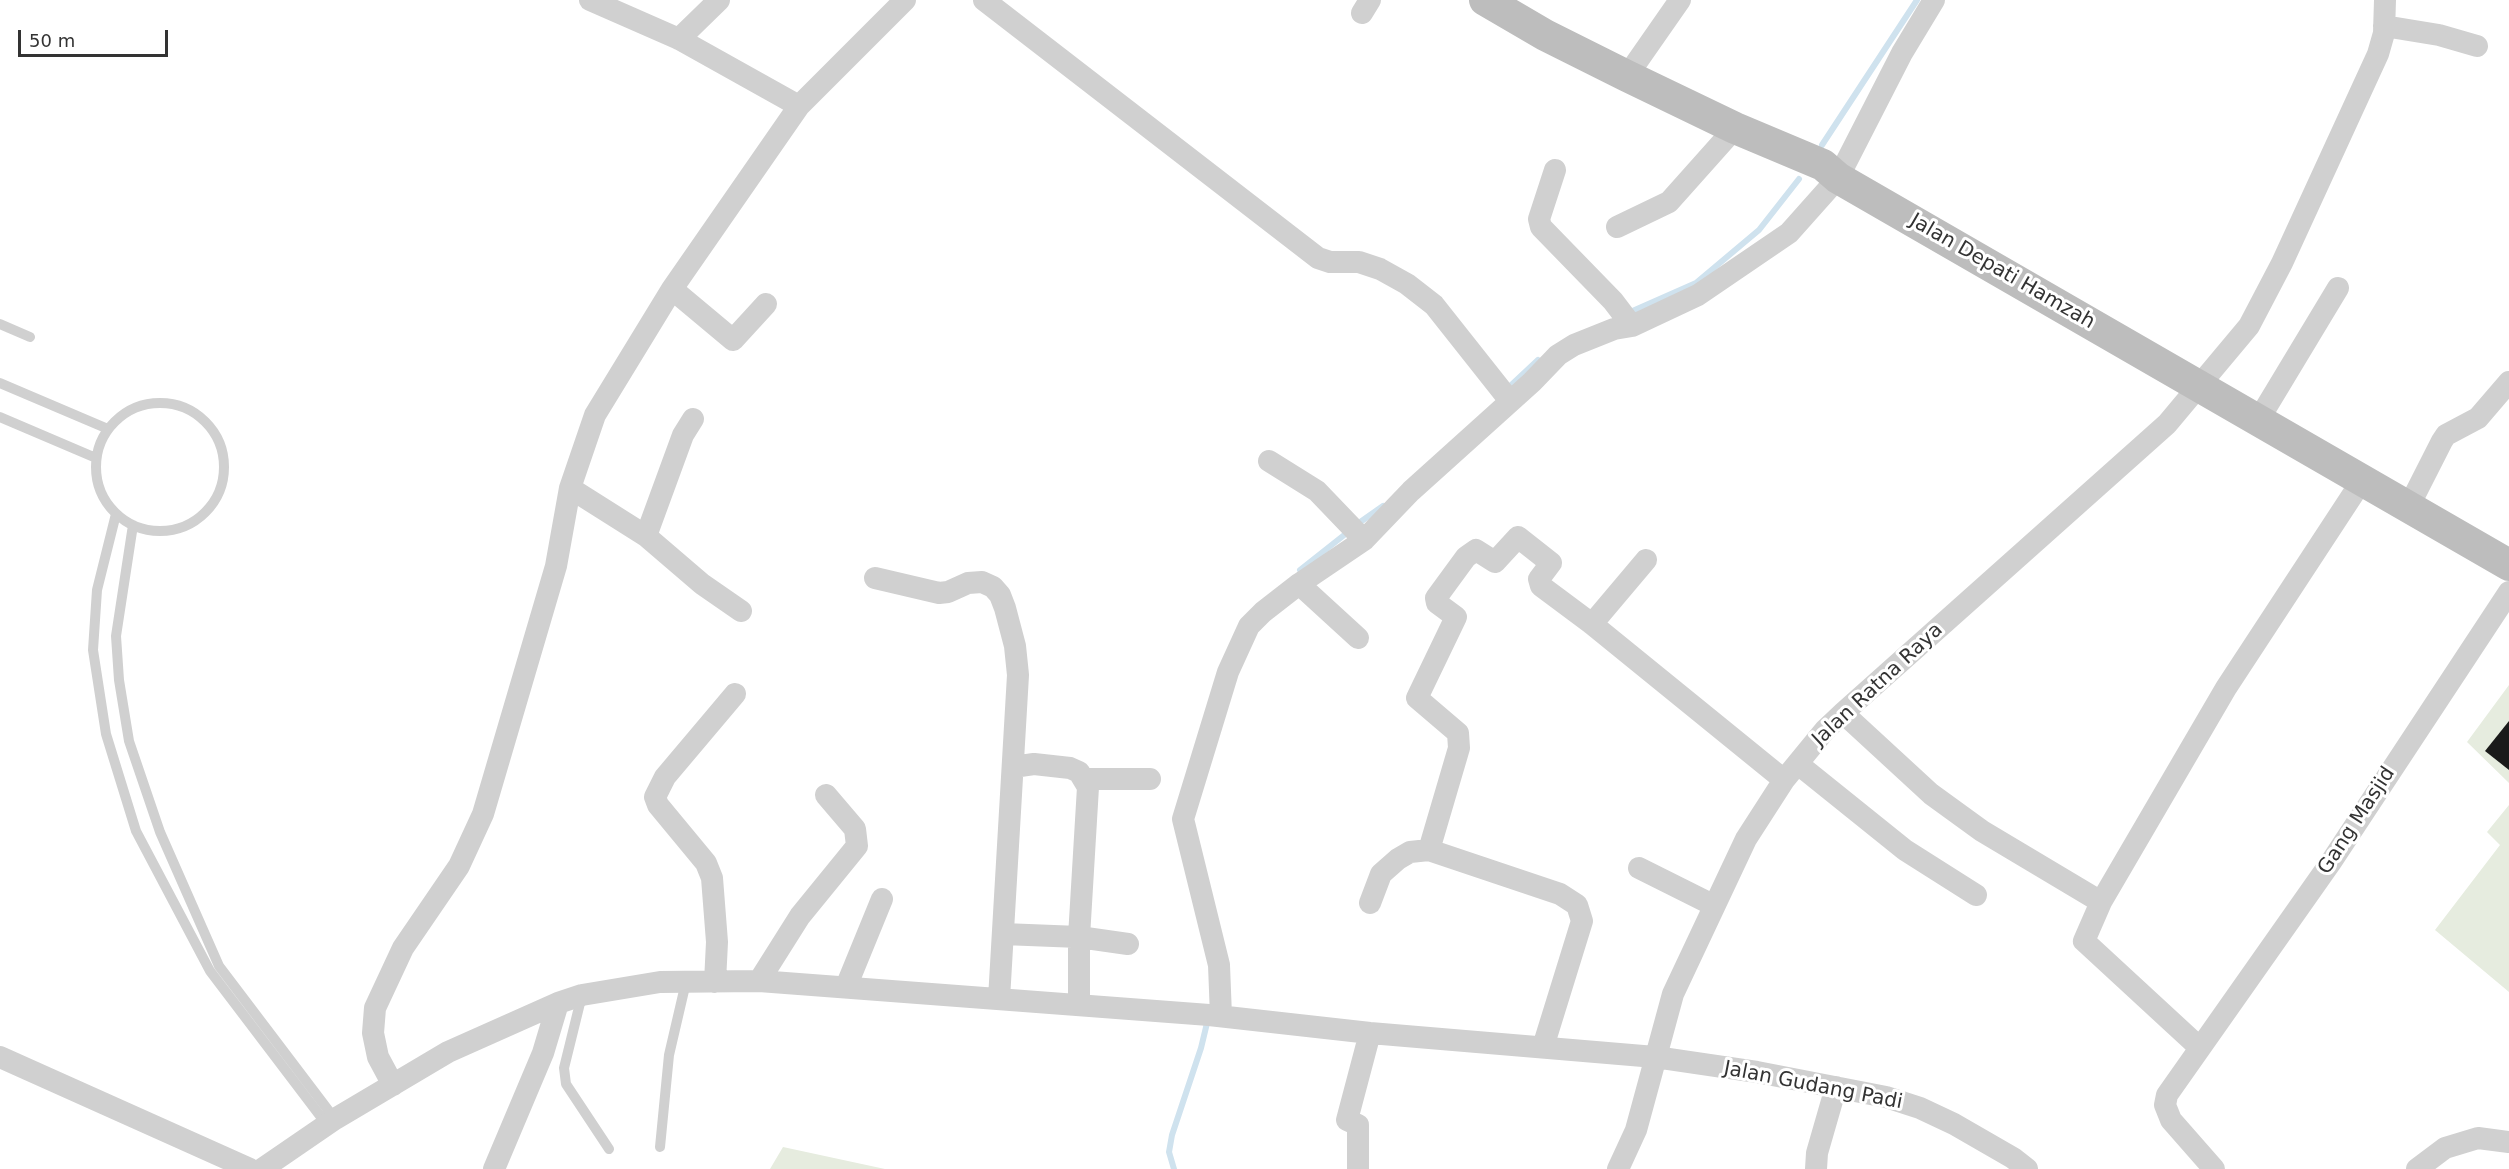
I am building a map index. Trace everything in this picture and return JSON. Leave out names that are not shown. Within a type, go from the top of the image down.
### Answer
[{"type":"main road","name":"Jalan Depati Hamzah","points":[[1496,3],[1545,35],[1735,128],[1823,165],[1838,178],[2509,565]]},
{"type":"street","points":[[591,0],[679,39],[799,106]]},
{"type":"street","points":[[679,39],[719,0]]},
{"type":"street","points":[[393,1085],[378,1057],[373,1034],[375,1008],[403,948],[459,866],[483,814],[556,566],[570,489],[587,434],[600,405],[672,289],[799,106],[905,0]]},
{"type":"street","points":[[984,0],[1318,258],[1330,262],[1359,262],[1380,268],[1407,284],[1434,305],[1507,398]]},
{"type":"street","points":[[1628,76],[1680,0]]},
{"type":"street","points":[[1207,1015],[1219,965],[1188,843],[1184,813],[1227,672],[1249,626],[1411,491],[1507,398],[1558,356],[1574,345],[1614,329],[1624,315],[1698,295],[1756,258],[1789,233],[1838,178],[1902,53],[1934,0]]},
{"type":"street","name":"Jalan Ratna Raya","points":[[1618,1169],[1636,1130],[1673,994],[1746,839],[1791,772],[1843,713],[2167,424],[2249,326],[2282,263],[2371,72],[2381,45],[2385,0]]},
{"type":"street","points":[[2384,26],[2439,35],[2477,46]]},
{"type":"street","points":[[1617,227],[1669,202],[1735,128]]},
{"type":"street","points":[[1555,170],[1539,219],[1541,227],[1624,315]]},
{"type":"street","points":[[2259,419],[2338,288]]},
{"type":"street","points":[[672,289],[733,340],[766,304]]},
{"type":"street","points":[[2409,506],[2446,435],[2478,418],[2509,382]]},
{"type":"street","points":[[646,536],[683,435],[693,419]]},
{"type":"street","points":[[1269,461],[1317,491],[1360,535]]},
{"type":"street","points":[[2200,1048],[2084,941],[2101,902],[2226,688],[2363,479]]},
{"type":"street","points":[[570,489],[646,536],[709,589],[741,610]]},
{"type":"street","points":[[1429,850],[1459,748],[1458,733],[1417,698],[1456,617],[1437,603],[1436,598],[1466,557],[1476,550],[1495,562],[1500,560],[1518,537],[1551,563],[1539,579],[1541,586],[1791,772],[1977,895]]},
{"type":"street","points":[[1592,624],[1646,560]]},
{"type":"street","points":[[875,578],[939,592],[948,592],[968,583],[982,582],[993,587],[1000,595],[1017,660],[999,999]]},
{"type":"street","points":[[1299,584],[1358,638]]},
{"type":"street","name":"Gang Masjid","points":[[2214,1169],[2171,1120],[2165,1105],[2167,1095],[2331,862],[2509,592]]},
{"type":"street","points":[[715,982],[716,932],[712,878],[706,863],[657,805],[655,797],[665,777],[735,694]]},
{"type":"street","points":[[1843,713],[1931,794],[1982,831],[2101,902]]},
{"type":"street","points":[[1013,768],[1053,765],[1079,772],[1086,779],[1088,787],[1079,937],[1079,1005]]},
{"type":"street","points":[[1086,779],[1150,779]]},
{"type":"street","points":[[759,981],[800,916],[857,846],[855,829],[826,795]]},
{"type":"street","points":[[1370,903],[1381,874],[1410,852],[1429,850],[1560,894],[1577,905],[1582,921],[1543,1047]]},
{"type":"street","points":[[1639,868],[1713,905]]},
{"type":"street","points":[[846,987],[882,898]]},
{"type":"street","points":[[1003,934],[1079,937],[1128,944]]},
{"type":"street","name":"Jalan Gudang Padi","points":[[262,1169],[331,1122],[448,1052],[558,1003],[582,995],[660,982],[759,981],[1207,1015],[1370,1033],[1655,1057],[1757,1071],[1886,1097],[1920,1108],[1954,1124],[2013,1158],[2027,1169]]},
{"type":"street","points":[[495,1169],[543,1053],[558,1003]]},
{"type":"street","points":[[1358,1169],[1358,1125],[1347,1120],[1370,1033]]},
{"type":"street","points":[[0,1057],[250,1169]]},
{"type":"street","points":[[1816,1169],[1816,1153],[1836,1087]]},
{"type":"street","points":[[2417,1169],[2445,1148],[2478,1138],[2509,1143]]},
{"type":"lane","points":[[0,324],[30,336]]},
{"type":"lane","points":[[0,383],[108,429]]},
{"type":"lane","points":[[167,403],[199,416],[211,428],[219,443],[223,459],[223,476],[219,492],[210,507],[198,519],[183,527],[166,531],[150,530],[133,525],[116,514],[103,498],[96,478],[96,458],[108,429],[120,417],[150,404],[167,403]]},
{"type":"lane","points":[[0,417],[96,458]]},
{"type":"lane","points":[[116,514],[97,590],[93,650],[106,734],[136,831],[210,971],[331,1122]]},
{"type":"lane","points":[[133,525],[117,636],[119,680],[129,741],[160,832],[219,966],[331,1122]]},
{"type":"lane","points":[[660,1147],[669,1055],[686,982]]},
{"type":"lane","points":[[582,995],[564,1068],[566,1084],[609,1149]]},
{"type":"shaded area","points":[[2509,685],[2509,783],[2467,742]]},
{"type":"shaded area","points":[[2509,805],[2509,992],[2435,930],[2500,845],[2487,832]]},
{"type":"shaded area","points":[[783,1147],[885,1169],[770,1169]]},
{"type":"building","points":[[2509,721],[2509,770],[2485,751]]},
{"type":"waterway","points":[[1822,145],[1917,0]]},
{"type":"waterway","points":[[1628,313],[1696,283],[1759,230],[1799,179]]},
{"type":"waterway","points":[[1506,390],[1538,360]]},
{"type":"waterway","points":[[1356,525],[1383,506]]},
{"type":"waterway","points":[[1300,570],[1348,532]]},
{"type":"waterway","points":[[1174,1169],[1169,1152],[1172,1135],[1201,1048],[1208,1019]]}]
